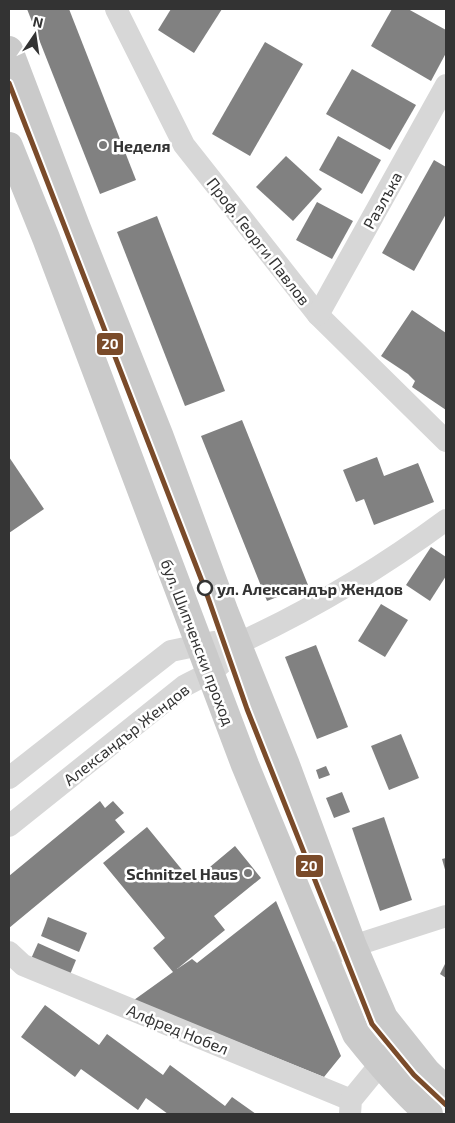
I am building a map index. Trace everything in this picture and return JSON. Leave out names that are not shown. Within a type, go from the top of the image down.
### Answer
[{"type":"main road","points":[[9,50],[76,226],[160,437],[224,613],[286,766],[353,946],[384,1018],[402,1043],[427,1072],[446,1090]]},
{"type":"main road","name":"бул. Шипченски проход","points":[[9,146],[46,238],[244,765],[356,1034],[380,1065],[429,1114]]},
{"type":"street","name":"Проф. Георги Павлов","points":[[116,9],[184,146],[318,316],[446,441]]},
{"type":"street","name":"Разлъка","points":[[318,316],[446,85]]},
{"type":"street","points":[[9,778],[171,650],[222,641],[237,644],[336,594],[446,520]]},
{"type":"street","name":"Александър Жендов","points":[[9,826],[184,686],[209,673],[228,659],[237,644]]},
{"type":"street","points":[[323,957],[446,916]]},
{"type":"street","name":"Алфред Нобел","points":[[9,952],[23,965],[350,1107],[380,1065],[402,1043]]},
{"type":"building","points":[[27,9],[69,9],[136,180],[100,194]]},
{"type":"building","points":[[171,9],[222,9],[194,53],[158,30]]},
{"type":"building","points":[[392,9],[408,9],[446,30],[446,53],[431,81],[371,46]]},
{"type":"building","points":[[265,42],[303,64],[250,156],[212,134]]},
{"type":"building","points":[[352,69],[416,105],[390,150],[326,114]]},
{"type":"building","points":[[338,136],[381,160],[362,194],[319,170]]},
{"type":"building","points":[[286,156],[322,189],[293,221],[256,187]]},
{"type":"building","points":[[434,160],[446,167],[446,214],[414,271],[382,253]]},
{"type":"building","points":[[317,202],[353,221],[332,259],[296,240]]},
{"type":"building","points":[[157,216],[225,391],[185,406],[117,232]]},
{"type":"building","points":[[412,310],[446,333],[446,410],[412,387],[415,381],[408,374],[381,356]]},
{"type":"building","points":[[242,420],[308,585],[267,601],[201,436]]},
{"type":"building","points":[[9,457],[44,509],[9,533]]},
{"type":"building","points":[[377,457],[384,476],[418,463],[434,502],[374,525],[364,499],[356,502],[343,470]]},
{"type":"building","points":[[431,547],[446,557],[446,576],[430,601],[406,585]]},
{"type":"building","points":[[381,604],[408,620],[385,657],[358,641]]},
{"type":"building","points":[[316,645],[348,727],[317,739],[285,657]]},
{"type":"building","points":[[401,734],[419,778],[389,790],[371,746]]},
{"type":"building","points":[[326,766],[330,775],[319,779],[316,770]]},
{"type":"building","points":[[342,792],[350,812],[334,818],[326,798]]},
{"type":"building","points":[[100,801],[105,808],[113,801],[124,813],[115,820],[125,832],[9,928],[9,876]]},
{"type":"building","points":[[384,817],[412,900],[380,911],[352,828]]},
{"type":"building","points":[[147,827],[192,882],[235,846],[261,878],[214,916],[225,930],[177,969],[192,959],[197,963],[276,901],[341,1056],[324,1077],[134,1000],[173,972],[153,948],[165,938],[103,863]]},
{"type":"building","points":[[446,858],[446,873],[442,859]]},
{"type":"building","points":[[48,917],[87,933],[79,952],[41,936]]},
{"type":"building","points":[[38,943],[76,960],[69,977],[30,961]]},
{"type":"building","points":[[446,962],[446,978],[440,974]]},
{"type":"building","points":[[45,1005],[99,1045],[107,1034],[163,1075],[170,1065],[225,1106],[232,1097],[256,1114],[168,1114],[146,1098],[138,1110],[81,1069],[75,1077],[21,1037]]},
{"type":"transit line","name":"20","points":[[9,83],[205,589],[247,709],[372,1024],[414,1075],[446,1105]]},
{"type":"place","name":"Неделя","points":[[103,145]]},
{"type":"place","name":"ул. Александър Жендов","points":[[205,588]]},
{"type":"place","name":"Schnitzel Haus","points":[[248,873]]}]
